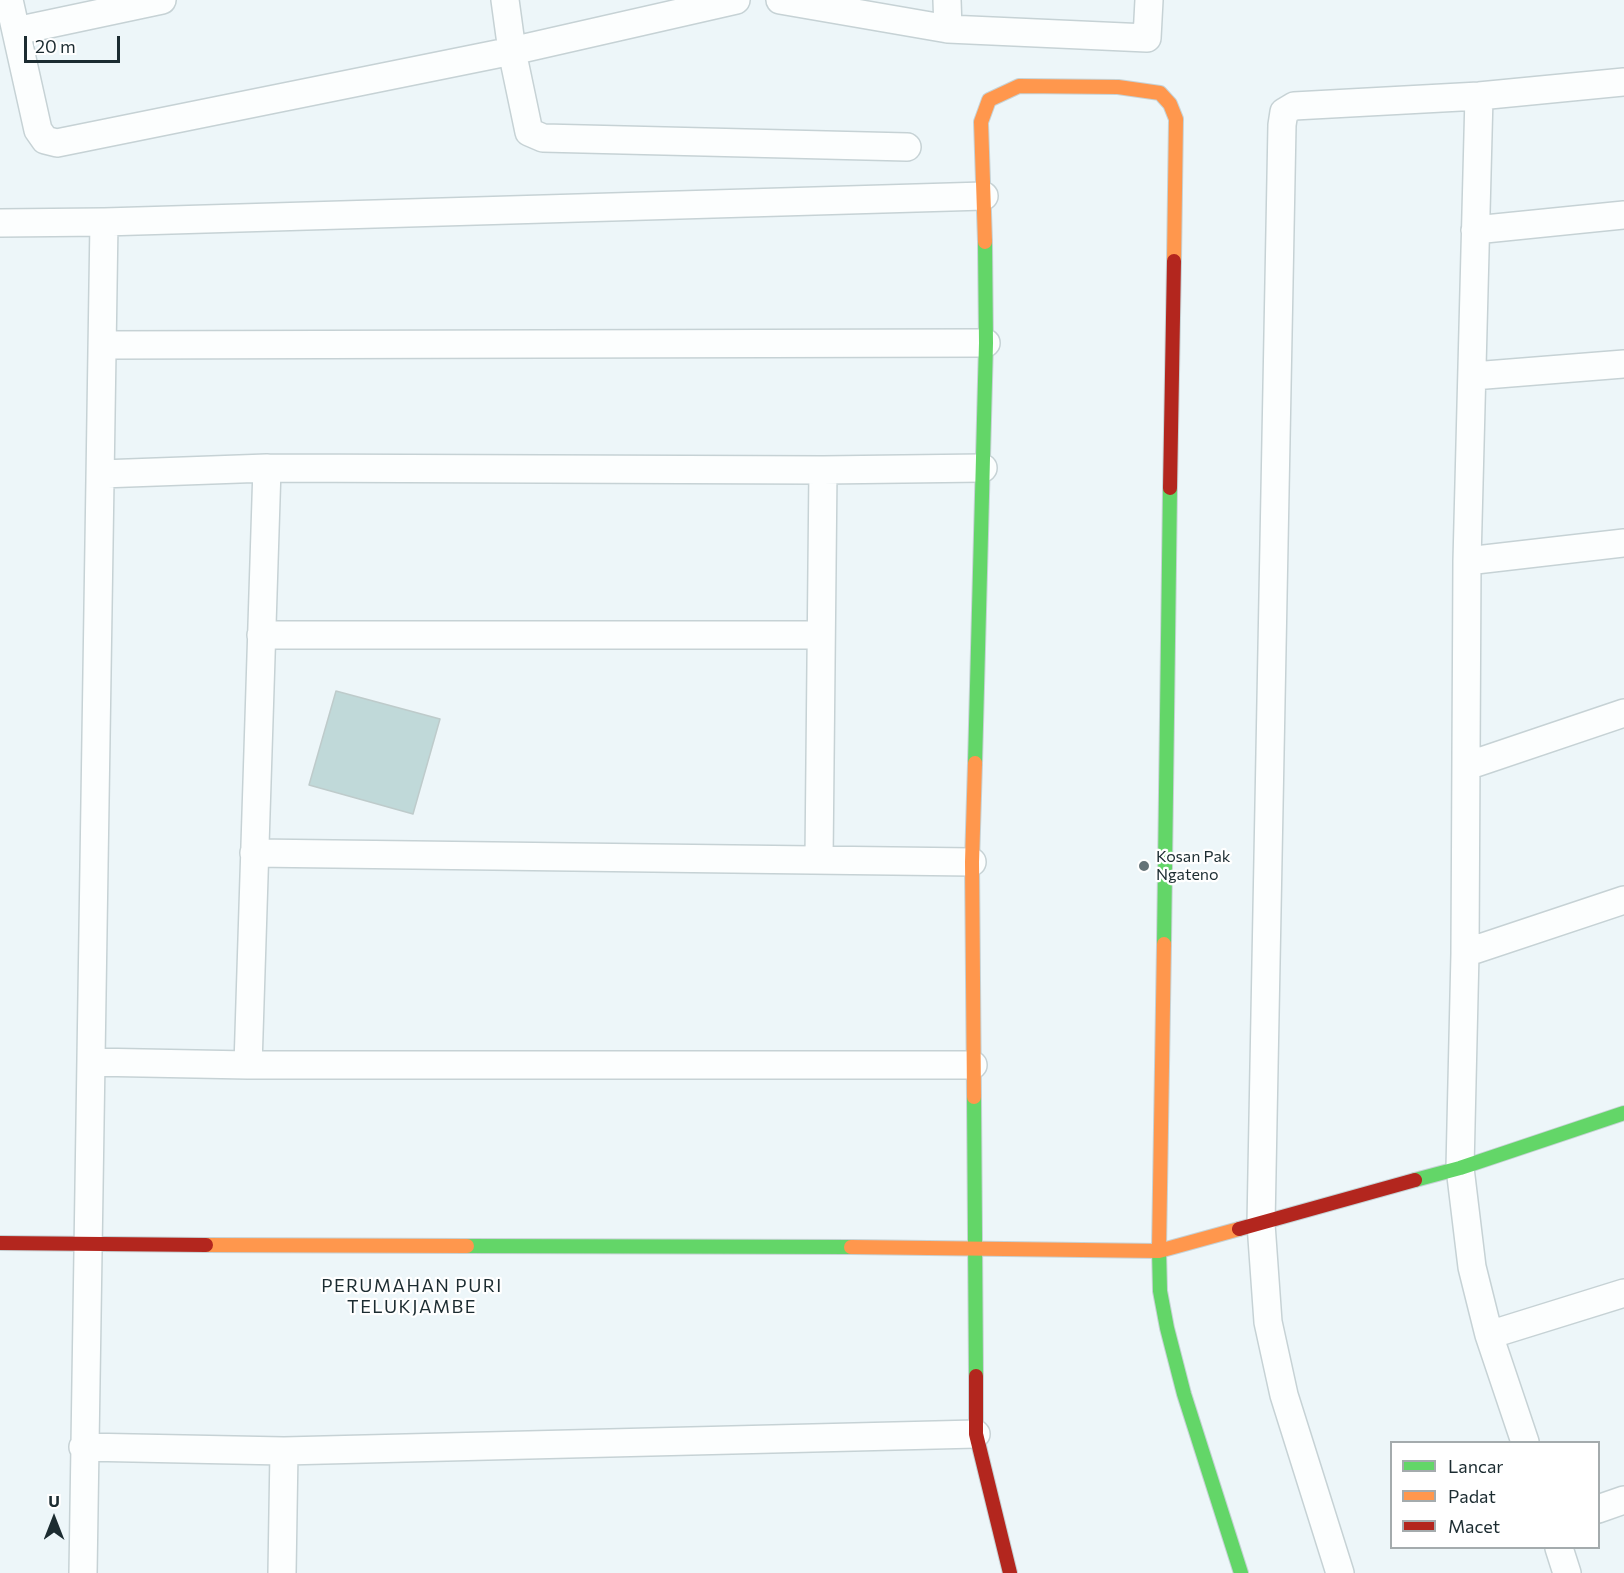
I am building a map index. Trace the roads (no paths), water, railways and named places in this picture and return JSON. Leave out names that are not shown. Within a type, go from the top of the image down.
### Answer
[{"type":"street","points":[[9,0],[38,130],[45,140],[57,143],[327,90],[736,0]]},
{"type":"street","points":[[16,31],[162,0]]},
{"type":"street","points":[[505,0],[512,51],[529,132],[543,138],[907,147]]},
{"type":"street","points":[[780,0],[948,29],[1147,38],[1149,0]]},
{"type":"street","points":[[947,0],[948,29]]},
{"type":"street","points":[[1340,1573],[1284,1395],[1249,1227],[1284,112],[1294,106],[1479,96],[1624,82]]},
{"type":"street","points":[[1010,1573],[976,1434],[972,862],[986,343],[981,122],[989,100],[1019,86],[1118,87],[1160,93],[1170,104],[1176,119],[1160,1291],[1184,1394],[1241,1573]]},
{"type":"street","points":[[1479,96],[1467,561],[1465,953],[1460,1168],[1472,1267],[1489,1335],[1524,1441]]},
{"type":"street","points":[[0,223],[104,222],[984,196]]},
{"type":"street","points":[[1475,230],[1624,215]]},
{"type":"street","points":[[83,1573],[104,222]]},
{"type":"street","points":[[103,345],[986,343]]},
{"type":"street","points":[[1473,376],[1624,364]]},
{"type":"street","points":[[100,474],[267,468],[823,470],[983,468]]},
{"type":"street","points":[[248,1065],[267,468]]},
{"type":"street","points":[[819,859],[823,470]]},
{"type":"street","points":[[1467,561],[1624,543]]},
{"type":"street","points":[[261,635],[820,635]]},
{"type":"street","points":[[1467,766],[1624,713]]},
{"type":"street","points":[[254,853],[972,862]]},
{"type":"street","points":[[1465,953],[1624,900]]},
{"type":"street","points":[[91,1062],[248,1065],[973,1065]]},
{"type":"street","points":[[0,1243],[974,1247],[1159,1251],[1460,1168],[1624,1113]]},
{"type":"street","points":[[1489,1335],[1624,1293]]},
{"type":"street","points":[[84,1447],[284,1451],[976,1434]]},
{"type":"street","points":[[282,1573],[284,1451]]},
{"type":"street","points":[[1600,1509],[1624,1500]]},
{"type":"street","points":[[1559,1549],[1567,1573]]},
{"type":"place","name":"Kosan Pak Ngateno","points":[[1144,866]]},
{"type":"district","name":"PERUMAHAN PURI TELUKJAMBE","points":[[412,1296]]}]
